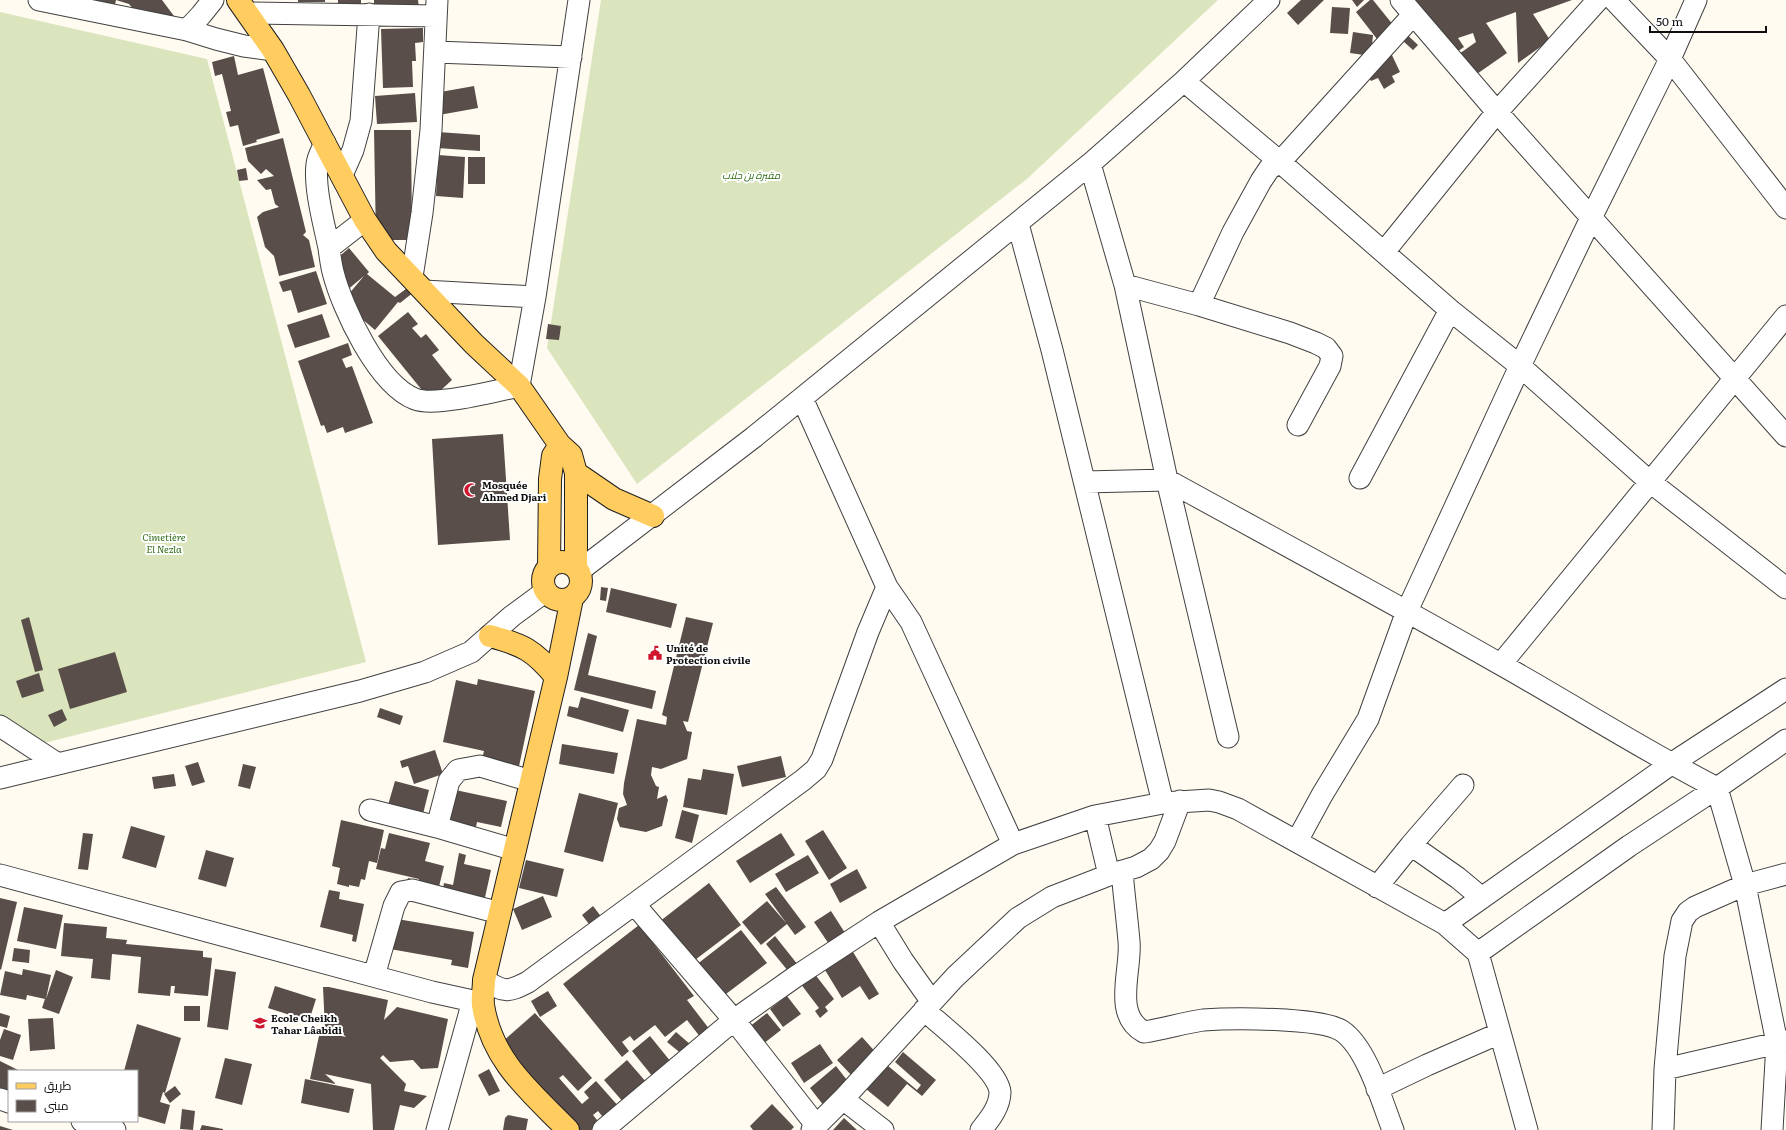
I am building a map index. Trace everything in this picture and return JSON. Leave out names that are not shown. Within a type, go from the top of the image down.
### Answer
[{"type":"main road","points":[[243,6],[273,50],[299,95],[366,220],[386,251],[474,344],[519,386],[560,445],[571,454],[576,473],[578,569],[582,583],[580,589],[572,598],[556,678],[478,1002],[500,1056],[512,1074],[568,1130]]},
{"type":"main road","points":[[549,567],[550,479],[552,456],[560,445]]},
{"type":"main road","points":[[576,473],[614,499],[653,516]]},
{"type":"main road","points":[[572,598],[561,600],[555,599],[546,591],[543,578],[549,567],[554,563],[565,561],[578,569]]},
{"type":"main road","points":[[490,636],[513,642],[528,650],[542,660],[556,678]]},
{"type":"street","points":[[39,0],[187,30],[216,40],[244,46],[273,50]]},
{"type":"street","points":[[187,30],[213,0]]},
{"type":"street","points":[[325,143],[318,156],[316,165],[319,198],[333,272],[348,313],[373,360],[402,392],[415,399],[432,401],[519,386],[535,297],[579,0]]},
{"type":"street","points":[[578,569],[653,516],[1018,224],[1090,164],[1184,81],[1269,0]]},
{"type":"street","points":[[1384,252],[1497,112],[1598,0]]},
{"type":"street","points":[[1614,0],[1670,59],[1786,208]]},
{"type":"street","points":[[1297,841],[1322,795],[1368,719],[1407,611],[1520,366],[1670,59],[1696,0]]},
{"type":"street","points":[[243,6],[369,14],[436,8],[431,130],[422,213],[418,284],[535,297]]},
{"type":"street","points":[[1198,305],[1233,232],[1269,169],[1280,162],[1407,7],[1497,112],[1786,436]]},
{"type":"street","points":[[342,175],[353,150],[361,122],[369,14]]},
{"type":"street","points":[[435,52],[571,57]]},
{"type":"street","points":[[1184,81],[1280,162],[1450,310],[1520,366],[1649,481],[1786,588]]},
{"type":"street","points":[[1090,164],[1125,285],[1167,480],[1228,737]]},
{"type":"street","points":[[329,248],[366,220]]},
{"type":"street","points":[[634,905],[734,1020],[814,1127],[843,1099],[955,977],[1018,918],[1052,897],[1115,873],[1136,867],[1151,859],[1159,851],[1165,841],[1172,802],[1085,482],[1052,350],[1018,224]]},
{"type":"street","points":[[1125,285],[1290,333],[1316,343],[1330,352],[1332,356],[1330,366],[1298,425]]},
{"type":"street","points":[[1360,478],[1450,310]]},
{"type":"street","points":[[1501,664],[1649,481],[1786,316]]},
{"type":"street","points":[[802,398],[887,587],[911,622],[1013,844]]},
{"type":"street","points":[[1085,482],[1167,480],[1407,611],[1501,664],[1671,764],[1717,788],[1745,885],[1781,1042],[1772,1130]]},
{"type":"street","points":[[484,980],[502,990],[519,987],[528,982],[816,769],[822,759],[833,732],[868,632],[887,587]]},
{"type":"street","points":[[0,778],[401,680],[425,672],[471,652],[546,591]]},
{"type":"street","points":[[1445,924],[1671,764],[1786,689]]},
{"type":"street","points":[[0,726],[58,764]]},
{"type":"street","points":[[1478,953],[1629,846],[1786,740]]},
{"type":"street","points":[[437,827],[449,781],[458,770],[480,766],[531,781]]},
{"type":"street","points":[[1377,887],[1463,785]]},
{"type":"street","points":[[603,1130],[734,1020],[836,949],[879,922],[1013,844],[1094,816],[1172,802],[1209,800],[1226,804],[1297,841],[1445,924],[1478,953],[1527,1130]]},
{"type":"street","points":[[370,810],[437,827],[515,850]]},
{"type":"street","points":[[1094,816],[1115,873],[1130,943],[1125,980],[1127,1009],[1130,1022],[1144,1032],[1202,1020],[1252,1019],[1304,1021],[1326,1025],[1342,1031],[1352,1040],[1366,1060],[1393,1130]]},
{"type":"street","points":[[1412,845],[1458,878],[1482,898]]},
{"type":"street","points":[[1663,1130],[1665,1069],[1675,956],[1682,921],[1688,912],[1695,907],[1745,885],[1786,874]]},
{"type":"street","points":[[0,875],[374,976],[478,1002],[437,1130]]},
{"type":"street","points":[[374,976],[394,906],[401,892],[412,890],[500,913]]},
{"type":"street","points":[[879,922],[928,1006],[993,1075],[997,1083],[1000,1092],[998,1102],[980,1130]]},
{"type":"street","points":[[1377,1089],[1500,1032]]},
{"type":"street","points":[[1665,1069],[1781,1042]]},
{"type":"street","points":[[843,1099],[883,1130]]},
{"type":"street","points":[[86,1122],[115,1130]]},
{"type":"green space","name":"مقبرة بن جلاب","points":[[601,0],[1218,0],[1028,178],[637,484],[547,348]]},
{"type":"green space","name":"Cimetière El Nezla","points":[[0,12],[207,59],[366,662],[40,744],[0,717]]},
{"type":"building","points":[[78,0],[116,0],[114,9]]},
{"type":"building","points":[[116,0],[162,0],[174,16],[171,18],[134,10],[129,4]]},
{"type":"building","points":[[298,0],[325,0],[325,2],[298,2]]},
{"type":"building","points":[[338,0],[361,0],[361,6],[338,7]]},
{"type":"building","points":[[374,0],[418,0],[419,8],[374,9]]},
{"type":"building","points":[[1301,0],[1324,0],[1298,25],[1287,13]]},
{"type":"building","points":[[1352,0],[1364,0],[1357,7]]},
{"type":"building","points":[[1370,0],[1373,0],[1394,26],[1377,39],[1356,12]]},
{"type":"building","points":[[1412,0],[1572,0],[1533,14],[1550,40],[1518,63],[1516,12],[1486,23],[1507,53],[1474,76],[1459,54],[1476,42],[1473,33],[1458,38],[1464,47],[1451,56]]},
{"type":"building","points":[[1332,7],[1350,8],[1348,34],[1330,33]]},
{"type":"building","points":[[423,28],[423,42],[415,43],[416,61],[412,61],[413,87],[383,88],[381,29]]},
{"type":"building","points":[[1401,29],[1418,45],[1413,50],[1403,41]]},
{"type":"building","points":[[1353,32],[1373,35],[1371,56],[1350,53]]},
{"type":"building","points":[[1390,51],[1400,72],[1392,76],[1395,82],[1384,89],[1378,78],[1371,81],[1363,66]]},
{"type":"building","points":[[234,56],[238,75],[263,68],[280,133],[256,140],[257,142],[243,146],[238,125],[230,127],[226,112],[231,111],[222,74],[215,76],[212,62]]},
{"type":"building","points":[[474,86],[478,108],[439,115],[435,93]]},
{"type":"building","points":[[415,93],[417,122],[377,124],[375,96]]},
{"type":"building","points":[[374,130],[411,130],[412,240],[376,240]]},
{"type":"building","points":[[438,132],[480,135],[480,151],[437,148]]},
{"type":"building","points":[[283,138],[306,232],[303,235],[309,240],[315,267],[279,276],[274,256],[265,247],[257,217],[263,212],[279,207],[275,204],[271,189],[266,190],[257,180],[274,176],[266,169],[261,174],[248,161],[245,148]]},
{"type":"building","points":[[438,155],[465,157],[463,198],[436,196]]},
{"type":"building","points":[[468,157],[485,157],[485,184],[468,184]]},
{"type":"building","points":[[246,168],[248,180],[239,181],[237,170]]},
{"type":"building","points":[[349,248],[369,272],[367,274],[395,297],[410,286],[414,292],[400,303],[398,302],[375,330],[342,302],[364,276],[346,291],[326,268]]},
{"type":"building","points":[[316,271],[327,304],[298,313],[291,290],[283,292],[279,282]]},
{"type":"building","points":[[408,312],[418,324],[412,328],[421,338],[426,334],[439,350],[432,355],[452,380],[430,400],[378,336]]},
{"type":"building","points":[[322,314],[330,337],[295,348],[287,325]]},
{"type":"building","points":[[548,324],[561,326],[559,340],[546,339]]},
{"type":"building","points":[[348,343],[352,355],[342,359],[346,368],[352,366],[373,423],[345,433],[343,427],[327,433],[324,425],[321,426],[298,361]]},
{"type":"building","name":"Mosquée Ahmed Djari","points":[[503,434],[510,540],[438,545],[432,439]]},
{"type":"building","points":[[601,587],[608,588],[606,601],[600,600]]},
{"type":"building","points":[[611,588],[677,604],[671,628],[606,612]]},
{"type":"building","points":[[29,617],[43,670],[35,672],[21,620]]},
{"type":"building","points":[[686,617],[713,623],[688,722],[683,721],[687,731],[692,732],[687,759],[661,769],[652,767],[651,775],[656,786],[659,787],[657,799],[666,795],[668,800],[662,826],[646,832],[620,827],[617,819],[619,808],[627,805],[623,794],[624,783],[637,719],[666,725],[667,717],[662,715]]},
{"type":"building","points":[[588,633],[597,636],[588,675],[656,691],[652,709],[574,690]]},
{"type":"building","points":[[115,652],[127,692],[70,709],[58,669]]},
{"type":"building","points":[[39,673],[44,691],[22,698],[16,681]]},
{"type":"building","points":[[478,679],[535,691],[518,771],[481,763],[484,751],[443,742],[456,680],[477,685]]},
{"type":"building","points":[[581,697],[629,710],[623,732],[567,716],[569,706],[578,708]]},
{"type":"building","points":[[380,708],[403,716],[400,725],[377,717]]},
{"type":"building","points":[[62,709],[67,720],[54,727],[48,715]]},
{"type":"building","points":[[562,744],[618,753],[614,774],[559,764]]},
{"type":"building","points":[[435,750],[443,774],[414,784],[408,766],[402,768],[400,761]]},
{"type":"building","points":[[781,756],[786,777],[742,787],[737,766]]},
{"type":"building","points":[[198,762],[205,782],[192,786],[185,766]]},
{"type":"building","points":[[243,764],[256,767],[250,789],[238,786]]},
{"type":"building","points":[[703,769],[734,774],[727,815],[683,807],[688,778],[701,780]]},
{"type":"building","points":[[174,774],[176,786],[154,789],[152,777]]},
{"type":"building","points":[[395,781],[429,790],[423,814],[388,805]]},
{"type":"building","points":[[446,788],[507,801],[501,827],[477,822],[476,827],[439,820]]},
{"type":"building","points":[[579,793],[618,803],[603,862],[564,852]]},
{"type":"building","points":[[682,810],[699,815],[692,843],[675,838]]},
{"type":"building","points":[[341,820],[384,830],[377,863],[369,861],[365,880],[361,879],[359,887],[349,885],[349,887],[337,884],[340,868],[332,866]]},
{"type":"building","points":[[131,826],[165,836],[156,868],[122,858]]},
{"type":"building","points":[[823,830],[847,868],[829,880],[805,841]]},
{"type":"building","points":[[83,833],[93,834],[88,870],[78,869]]},
{"type":"building","points":[[389,833],[430,843],[425,861],[444,866],[437,895],[405,888],[408,878],[419,881],[419,879],[376,869],[381,848],[385,849]]},
{"type":"building","points":[[781,833],[795,855],[750,883],[736,861]]},
{"type":"building","points":[[206,850],[234,858],[226,887],[198,879]]},
{"type":"building","points":[[459,853],[466,855],[464,864],[491,870],[484,902],[442,893],[444,883],[453,885]]},
{"type":"building","points":[[808,855],[819,873],[786,892],[775,874]]},
{"type":"building","points":[[526,860],[564,869],[557,897],[519,888]]},
{"type":"building","points":[[857,869],[867,888],[840,903],[830,884]]},
{"type":"building","points":[[709,883],[741,925],[691,963],[659,922]]},
{"type":"building","points":[[776,887],[806,927],[795,935],[765,894]]},
{"type":"building","points":[[329,890],[340,892],[339,899],[364,904],[356,942],[352,941],[353,935],[320,927]]},
{"type":"building","points":[[543,896],[552,917],[522,930],[513,909]]},
{"type":"building","points":[[0,898],[17,902],[1,970],[0,969]]},
{"type":"building","points":[[767,901],[787,924],[761,945],[742,922]]},
{"type":"building","points":[[593,906],[603,919],[592,928],[582,915]]},
{"type":"building","points":[[24,907],[63,915],[56,949],[17,941]]},
{"type":"building","points":[[831,911],[847,936],[831,947],[814,922]]},
{"type":"building","points":[[397,919],[474,932],[468,968],[451,965],[452,960],[390,949]]},
{"type":"building","points":[[64,923],[107,927],[106,938],[127,940],[126,944],[203,951],[203,957],[212,958],[208,996],[174,993],[175,986],[171,986],[170,996],[138,993],[141,957],[112,954],[110,980],[91,978],[93,959],[61,956]]},
{"type":"building","points":[[639,925],[694,996],[687,1000],[710,1030],[701,1038],[687,1020],[665,1037],[655,1025],[634,1041],[630,1036],[622,1042],[629,1051],[622,1057],[563,984]]},
{"type":"building","points":[[741,930],[767,963],[722,997],[696,965]]},
{"type":"building","points":[[775,936],[802,970],[793,977],[766,944]]},
{"type":"building","points":[[14,948],[30,950],[29,963],[12,961]]},
{"type":"building","points":[[853,952],[879,994],[869,1000],[860,986],[842,998],[825,970]]},
{"type":"building","points":[[23,969],[51,975],[46,999],[56,970],[73,977],[59,1014],[42,1008],[45,999],[27,995],[26,1000],[0,995],[5,971],[22,975]]},
{"type":"building","points":[[215,969],[236,972],[228,1030],[207,1027]]},
{"type":"building","points":[[814,973],[834,999],[825,1007],[828,1011],[820,1018],[815,1011],[819,1008],[800,983]]},
{"type":"building","points":[[275,986],[316,999],[309,1021],[268,1008]]},
{"type":"building","points":[[323,987],[388,1000],[384,1020],[397,1007],[448,1019],[438,1068],[421,1069],[413,1060],[390,1062],[383,1055],[380,1058],[406,1084],[404,1091],[427,1096],[414,1108],[400,1105],[394,1130],[373,1130],[371,1084],[325,1074],[336,1084],[310,1079],[320,1031],[346,1037],[341,1032],[325,1029]]},
{"type":"building","points":[[548,991],[557,1006],[540,1017],[531,1001]]},
{"type":"building","points":[[787,996],[801,1014],[783,1027],[770,1009]]},
{"type":"building","points":[[184,1006],[200,1006],[200,1021],[184,1021]]},
{"type":"building","points":[[0,1013],[10,1016],[7,1028],[0,1026]]},
{"type":"building","points":[[535,1013],[592,1078],[578,1091],[563,1075],[559,1078],[582,1104],[589,1098],[584,1092],[596,1081],[620,1108],[606,1121],[598,1111],[593,1115],[601,1125],[595,1130],[577,1130],[501,1043]]},
{"type":"building","points":[[767,1013],[781,1030],[763,1044],[749,1027]]},
{"type":"building","points":[[53,1018],[55,1049],[30,1051],[28,1019]]},
{"type":"building","points":[[137,1024],[181,1038],[165,1093],[163,1092],[160,1102],[170,1105],[165,1124],[138,1116],[138,1070],[124,1070]]},
{"type":"building","points":[[4,1029],[21,1035],[13,1060],[0,1056],[0,1040]]},
{"type":"building","points":[[676,1032],[691,1045],[683,1055],[667,1042]]},
{"type":"building","points":[[650,1036],[671,1062],[653,1077],[632,1051]]},
{"type":"building","points":[[862,1037],[879,1056],[854,1078],[837,1060]]},
{"type":"building","points":[[820,1044],[833,1063],[804,1083],[791,1063]]},
{"type":"building","points":[[903,1052],[936,1080],[922,1096],[907,1084],[888,1107],[866,1089],[887,1065],[917,1090],[921,1085],[895,1062]]},
{"type":"building","points":[[225,1058],[252,1064],[242,1105],[215,1098]]},
{"type":"building","points":[[627,1060],[647,1083],[624,1103],[604,1080]]},
{"type":"building","points":[[0,1061],[18,1070],[8,1070],[8,1094],[0,1090]]},
{"type":"building","points":[[836,1066],[850,1084],[824,1106],[810,1088]]},
{"type":"building","points":[[489,1069],[500,1091],[489,1096],[478,1075]]},
{"type":"building","points":[[305,1079],[354,1089],[349,1113],[301,1103]]},
{"type":"building","points":[[175,1086],[181,1094],[170,1103],[164,1094]]},
{"type":"building","points":[[772,1104],[794,1127],[791,1130],[753,1130],[750,1126]]},
{"type":"building","points":[[182,1109],[195,1111],[193,1130],[180,1129]]},
{"type":"building","points":[[508,1115],[528,1119],[526,1130],[503,1130],[505,1118]]},
{"type":"building","points":[[844,1118],[857,1130],[833,1130]]},
{"type":"building","points":[[202,1125],[223,1129],[223,1130],[200,1130]]},
{"type":"building","points":[[0,1126],[13,1130],[0,1130]]},
{"type":"place","name":"Mosquée Ahmed Djari","points":[[471,490]]},
{"type":"place","name":"Unité de Protection civile","points":[[655,653]]},
{"type":"place","name":"Ecole Cheikh Tahar Lâabidi","points":[[260,1023]]}]
